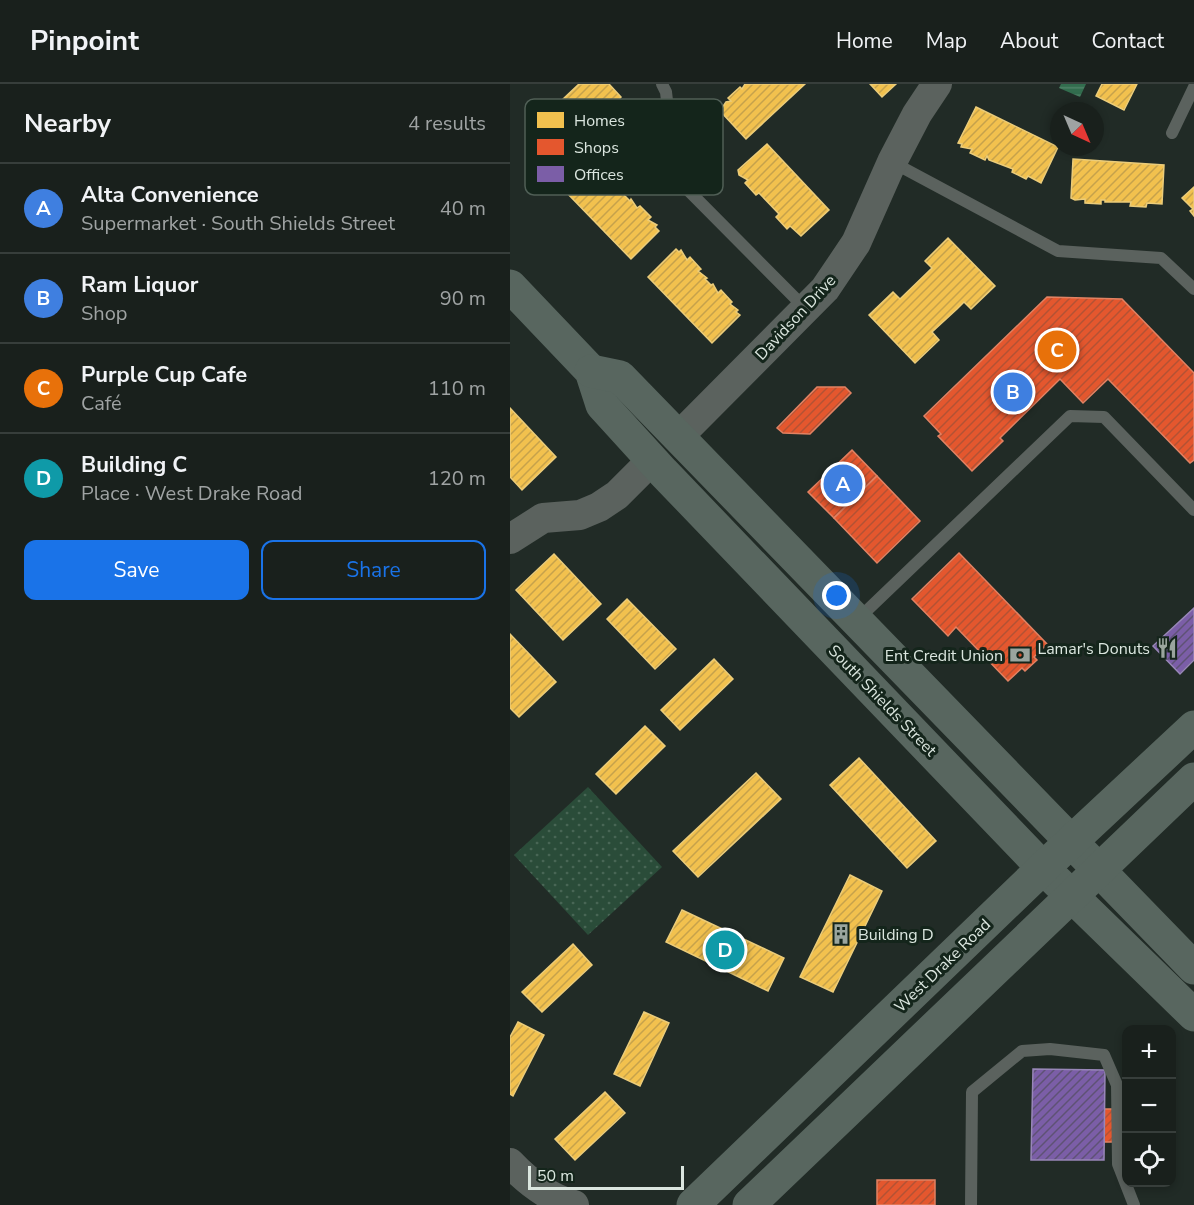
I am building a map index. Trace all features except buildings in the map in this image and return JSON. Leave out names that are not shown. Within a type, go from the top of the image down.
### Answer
[{"type":"main road","name":"South Shields Street","points":[[510,286],[591,371],[602,405],[652,460],[1043,868],[1194,1015]]},
{"type":"main road","points":[[591,371],[620,377],[1096,870],[1194,968]]},
{"type":"main road","points":[[602,405],[624,405],[660,437],[678,437]]},
{"type":"main road","points":[[652,460],[679,466],[720,504],[739,500]]},
{"type":"main road","points":[[734,544],[758,546],[832,622],[856,620]]},
{"type":"main road","name":"West Drake Road","points":[[693,1205],[1043,868],[1194,727]]},
{"type":"main road","points":[[749,1205],[1096,870],[1194,779]]},
{"type":"street","name":"Davidson Drive","points":[[678,437],[825,290],[856,243],[892,162],[917,114],[937,84]]},
{"type":"street","points":[[510,539],[543,518],[580,514],[599,507],[616,495],[652,460]]},
{"type":"street","points":[[510,1163],[534,1186],[560,1201],[574,1205]]},
{"type":"lane","points":[[1172,133],[1194,87]]},
{"type":"lane","points":[[892,162],[1058,251],[1161,258],[1194,290]]},
{"type":"lane","points":[[693,195],[806,309]]},
{"type":"lane","points":[[856,620],[1070,416],[1104,417],[1194,510]]},
{"type":"lane","points":[[971,1205],[972,1092],[1022,1051],[1050,1049],[1104,1055],[1117,1085],[1118,1164],[1134,1205]]},
{"type":"shaded area","points":[[1061,84],[1086,84],[1080,97],[1059,88]]},
{"type":"shaded area","points":[[588,787],[662,867],[588,935],[514,855]]},
{"type":"place","name":"Purple Cup Cafe","points":[[1057,350]]},
{"type":"place","name":"Ram Liquor","points":[[1013,392]]},
{"type":"place","name":"Alta Convenience","points":[[843,484]]},
{"type":"place","name":"Lamar's Donuts","points":[[1167,648]]},
{"type":"place","name":"Ent Credit Union","points":[[1020,655]]},
{"type":"place","name":"Building D","points":[[841,934]]},
{"type":"place","name":"Building C","points":[[725,950]]}]
